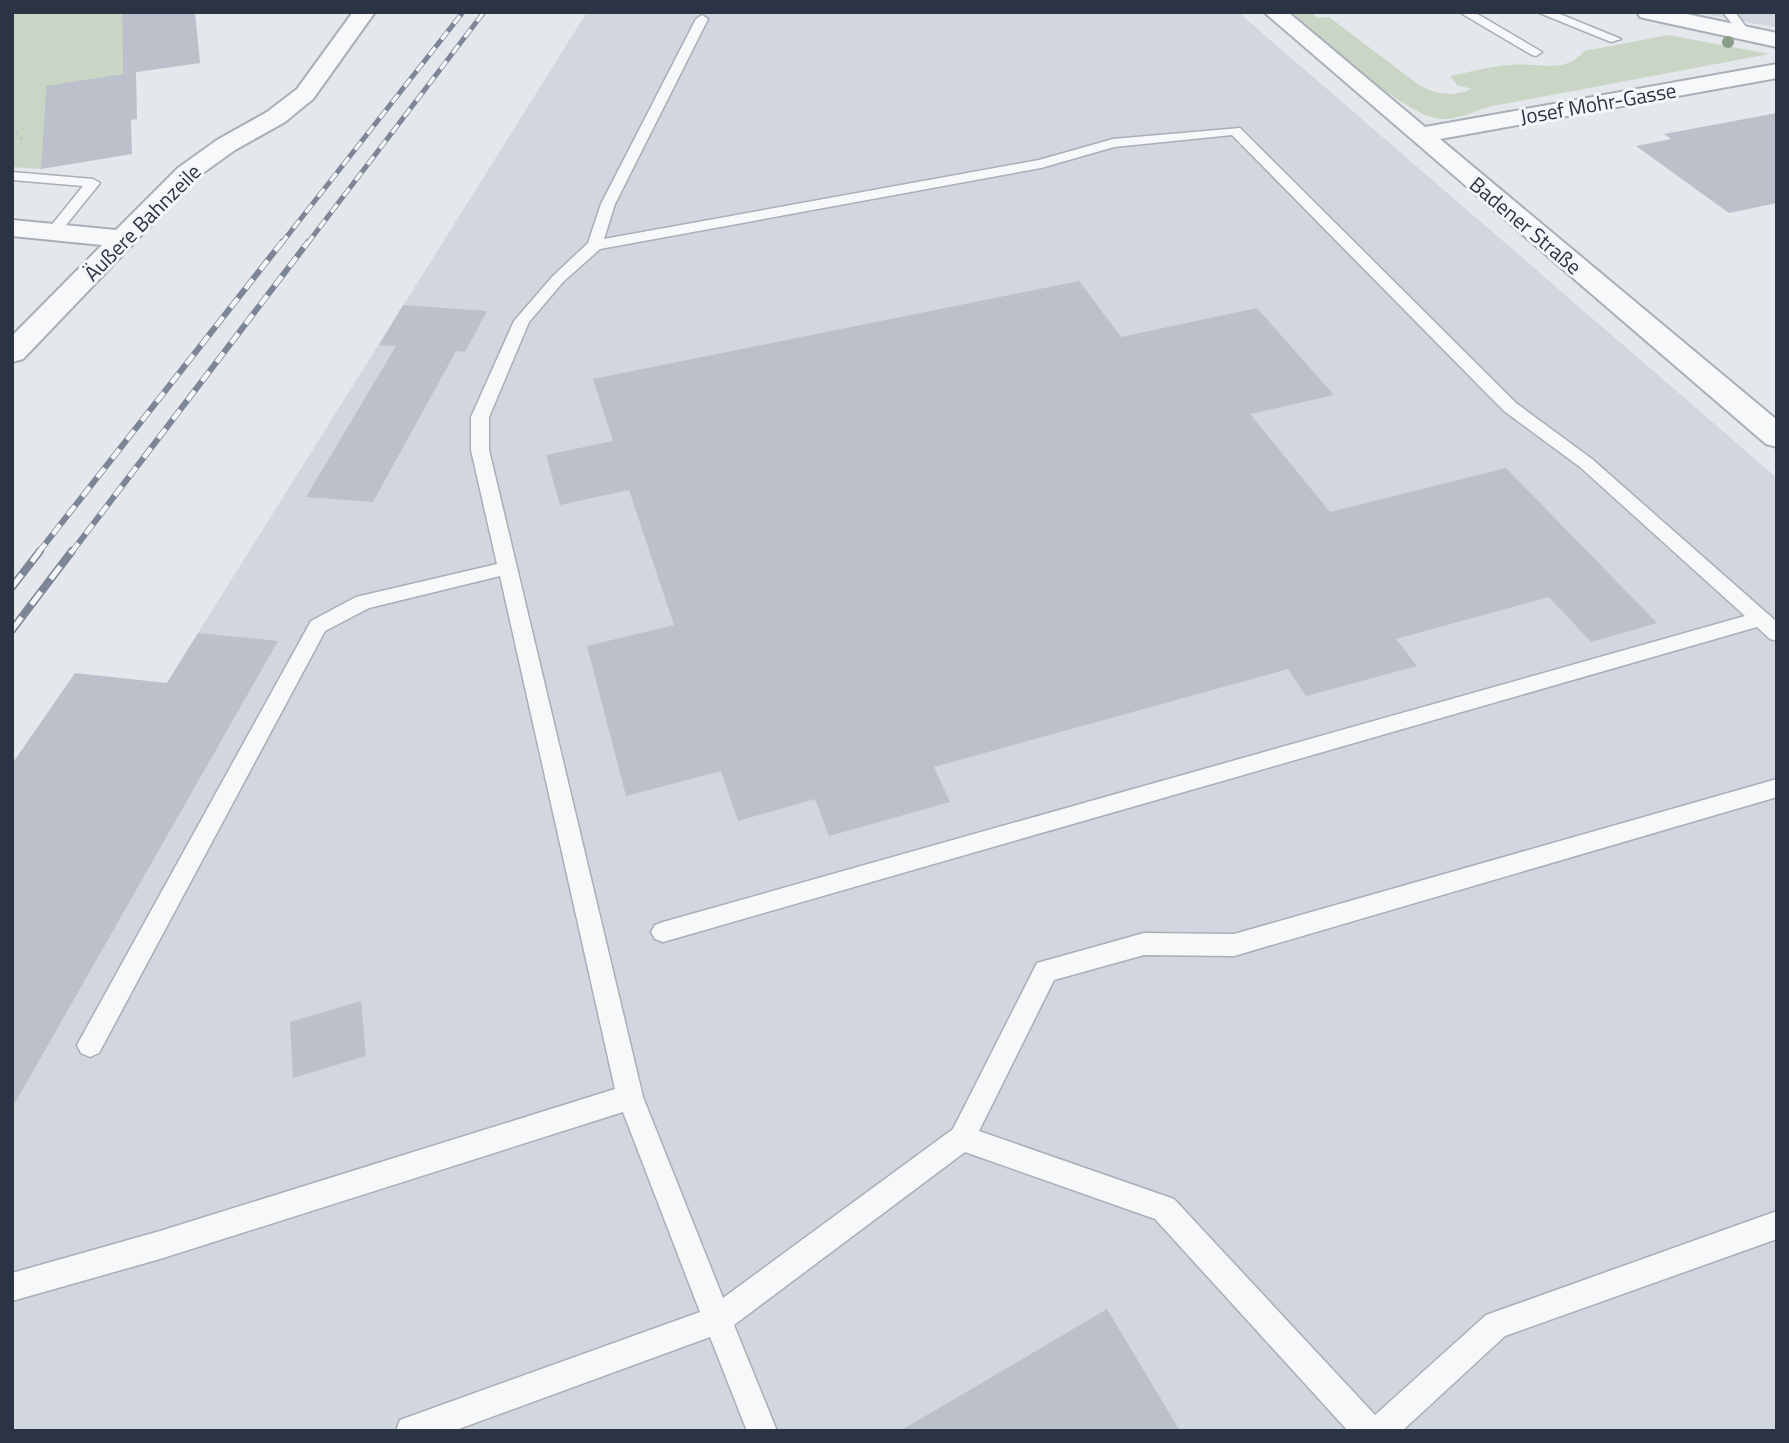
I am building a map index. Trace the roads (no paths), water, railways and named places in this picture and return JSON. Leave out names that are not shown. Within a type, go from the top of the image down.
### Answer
[{"type":"street","name":"Äußere Bahnzeile","points":[[12,353],[187,173],[226,145],[276,117],[305,94],[365,12]]},
{"type":"street","name":"Badener Straße","points":[[1275,12],[1777,437]]},
{"type":"street","points":[[1648,12],[1777,40]]},
{"type":"street","name":"Josef Mohr-Gasse","points":[[1420,135],[1777,71]]},
{"type":"street","points":[[12,228],[124,239]]},
{"type":"lane","points":[[1465,12],[1483,25],[1535,52]]},
{"type":"lane","points":[[1543,12],[1615,39]]},
{"type":"lane","points":[[1730,12],[1746,35]]},
{"type":"lane","points":[[702,19],[608,204],[595,246],[558,279],[522,321],[480,417],[480,450],[630,1097],[762,1431]]},
{"type":"lane","points":[[595,246],[1041,164],[1113,143],[1236,131],[1510,407],[1586,463],[1769,626]]},
{"type":"lane","points":[[12,176],[93,183],[53,232]]},
{"type":"lane","points":[[90,1045],[318,626],[363,602],[507,568]]},
{"type":"lane","points":[[663,932],[1769,626]]},
{"type":"lane","points":[[411,1431],[717,1320],[962,1138],[1046,971],[1144,944],[1234,945],[1777,788]]},
{"type":"lane","points":[[12,1287],[173,1241],[630,1097]]},
{"type":"lane","points":[[962,1138],[1164,1209],[1368,1431]]},
{"type":"lane","points":[[1379,1431],[1496,1325],[1777,1225]]},
{"type":"railway","points":[[281,244],[463,12]]},
{"type":"railway","points":[[307,244],[484,12]]},
{"type":"railway","points":[[38,553],[282,242]]},
{"type":"railway","points":[[71,553],[308,242]]},
{"type":"railway","points":[[12,587],[40,551]]},
{"type":"railway","points":[[12,630],[72,551]]}]
